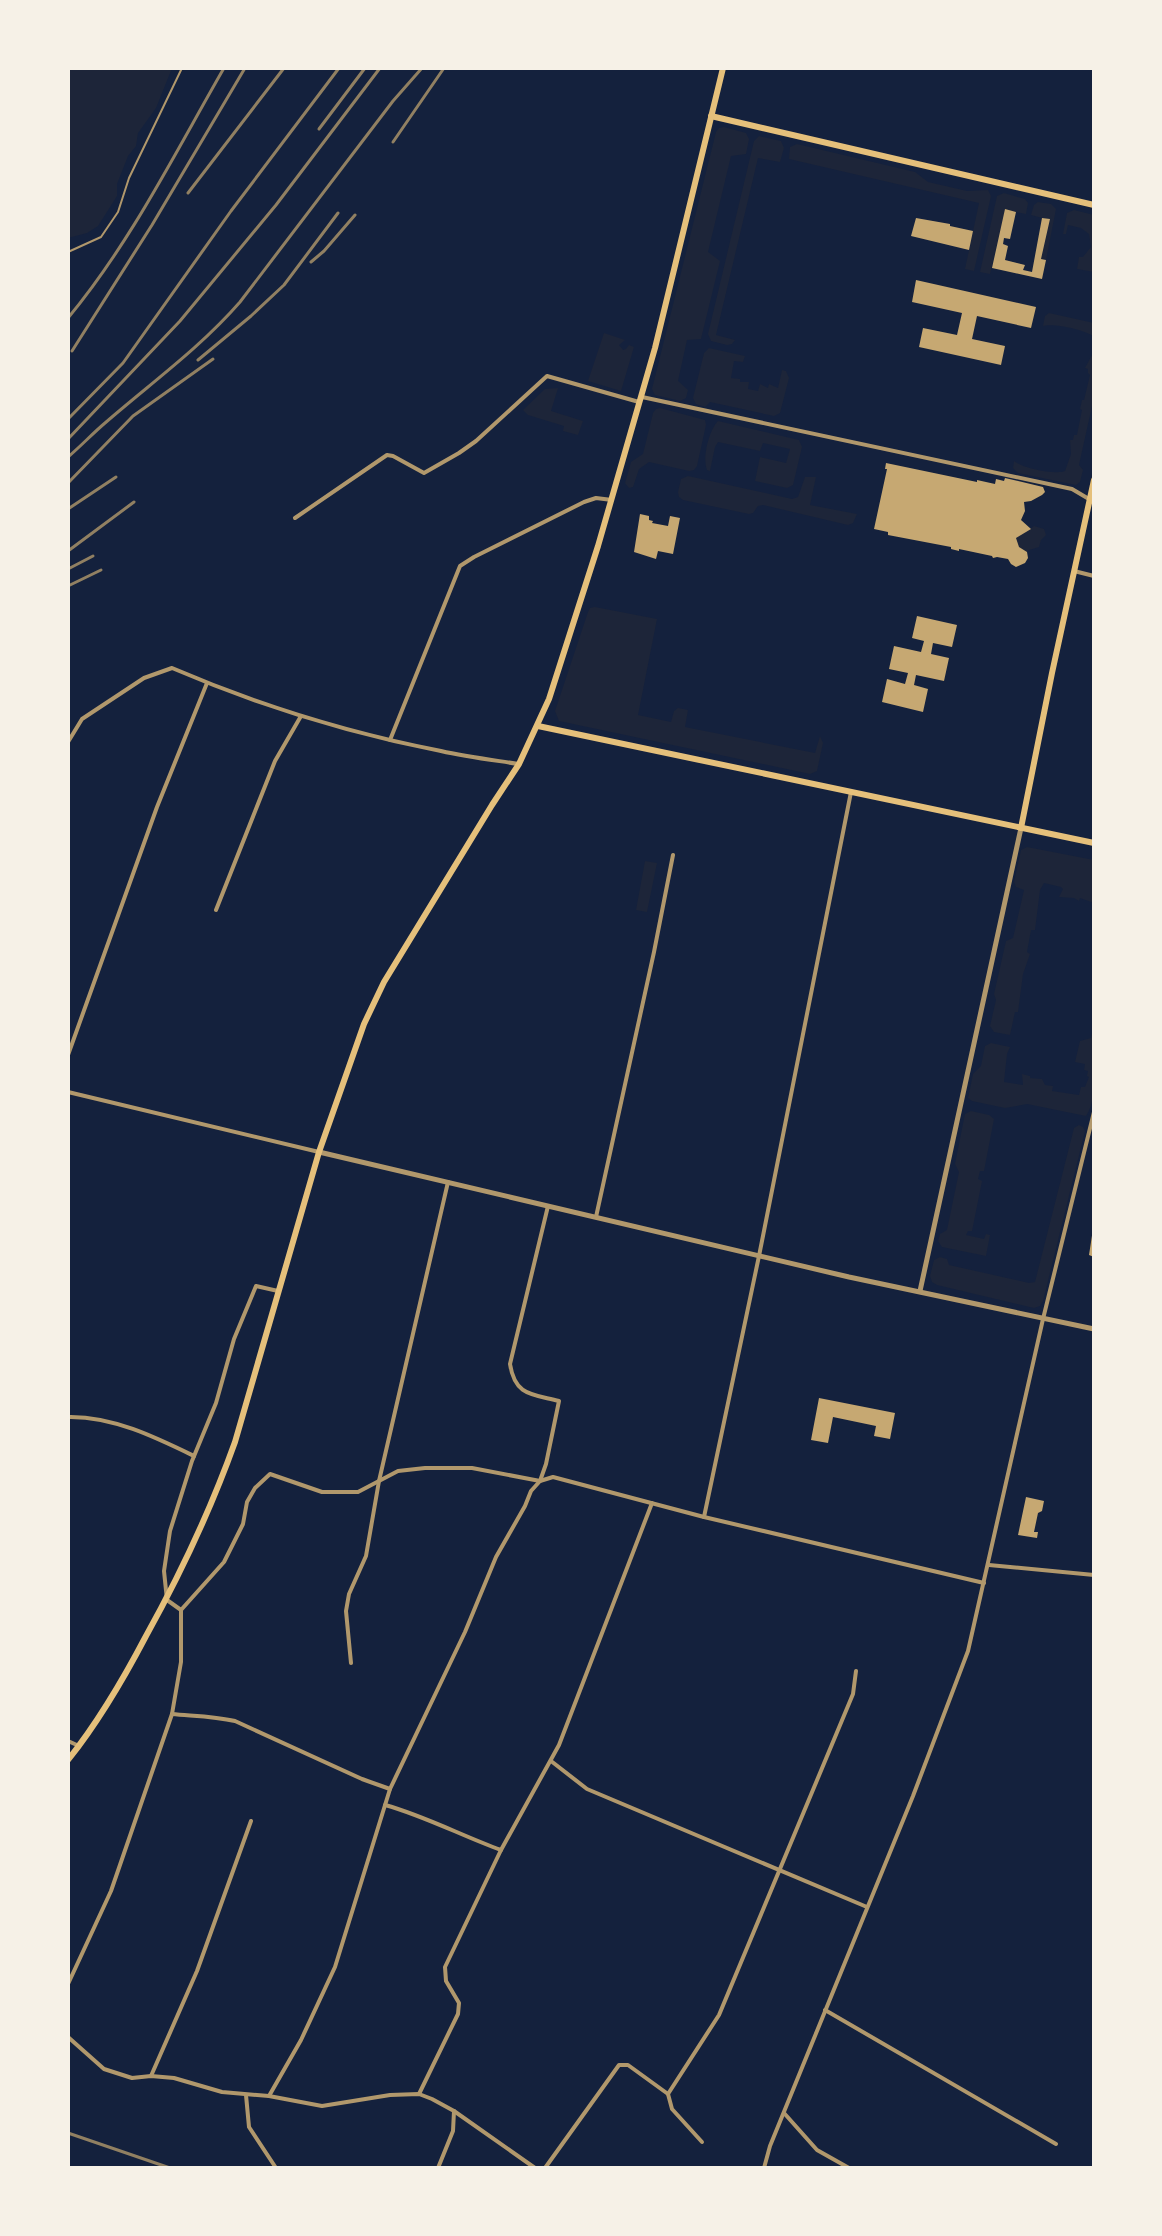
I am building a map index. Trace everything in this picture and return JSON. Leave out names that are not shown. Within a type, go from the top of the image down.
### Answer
[{"type":"main road","points":[[68,1760],[113,1697],[167,1600],[206,1518],[235,1442],[319,1152],[364,1024],[384,982],[519,764],[538,726],[612,500],[641,400],[723,68]]},
{"type":"main road","points":[[711,116],[1094,205]]},
{"type":"main road","points":[[1021,828],[1074,571],[1092,502],[1094,480]]},
{"type":"main road","points":[[538,726],[1094,843]]},
{"type":"street","points":[[295,518],[387,455],[424,473],[442,463],[476,441],[547,376],[641,400],[1072,489],[1092,502]]},
{"type":"street","points":[[390,740],[460,566],[584,502],[596,498],[612,500]]},
{"type":"street","points":[[1074,571],[1094,576]]},
{"type":"street","points":[[68,742],[82,719],[144,678],[172,668],[301,716],[443,752],[519,764]]},
{"type":"street","points":[[68,1055],[157,807],[207,683]]},
{"type":"street","points":[[216,910],[275,761],[301,716]]},
{"type":"street","points":[[704,1517],[851,792]]},
{"type":"street","points":[[920,1291],[1021,828]]},
{"type":"street","points":[[596,1217],[673,855]]},
{"type":"street","points":[[68,1092],[759,1256],[1094,1329]]},
{"type":"street","points":[[764,2168],[770,2146],[913,1796],[968,1651],[1043,1319],[1094,1112]]},
{"type":"street","points":[[351,1663],[346,1611],[349,1594],[366,1556],[379,1481],[448,1182]]},
{"type":"street","points":[[269,2096],[301,2040],[335,1967],[390,1789],[465,1632],[496,1557],[531,1491],[540,1481],[546,1464],[559,1401],[521,1390],[512,1378],[510,1364],[548,1206]]},
{"type":"street","points":[[181,1610],[167,1600],[164,1571],[170,1531],[216,1403],[249,1298],[256,1286],[278,1291]]},
{"type":"street","points":[[68,1417],[88,1417],[128,1427],[195,1456]]},
{"type":"street","points":[[68,1984],[111,1891],[172,1714],[181,1662],[181,1610],[224,1562],[239,1532],[247,1502],[255,1488],[270,1474],[322,1492],[358,1492],[398,1471],[425,1468],[472,1468],[540,1481],[553,1477],[704,1517],[984,1583]]},
{"type":"street","points":[[419,2094],[458,2014],[459,2003],[446,1981],[445,1967],[501,1850],[551,1761],[652,1503]]},
{"type":"street","points":[[988,1565],[1094,1575]]},
{"type":"street","points":[[668,2094],[719,2015],[853,1694],[856,1671]]},
{"type":"street","points":[[172,1714],[235,1721],[390,1789]]},
{"type":"street","points":[[68,1741],[79,1746]]},
{"type":"street","points":[[551,1761],[587,1789],[867,1907]]},
{"type":"street","points":[[385,1805],[412,1812],[501,1850]]},
{"type":"street","points":[[151,2076],[197,1971],[251,1821]]},
{"type":"street","points":[[825,2010],[1056,2144]]},
{"type":"street","points":[[68,2037],[104,2069],[132,2078],[174,2078],[222,2092],[269,2096],[322,2106],[390,2095],[419,2094],[454,2111],[535,2168]]},
{"type":"street","points":[[545,2168],[619,2065],[628,2065],[668,2094],[672,2109],[702,2142]]},
{"type":"street","points":[[246,2095],[249,2127],[276,2168]]},
{"type":"street","points":[[438,2168],[453,2131],[454,2111]]},
{"type":"street","points":[[784,2113],[817,2150],[849,2168]]},
{"type":"lane","points":[[68,252],[101,237],[118,212],[129,178],[182,68]]},
{"type":"shaded area","points":[[68,68],[172,68],[156,108],[138,133],[136,146],[128,156],[117,184],[117,196],[98,226],[87,233],[68,238]]},
{"type":"shaded area","points":[[724,127],[746,133],[749,139],[746,154],[731,156],[708,252],[720,261],[701,339],[687,340],[678,381],[688,390],[686,398],[680,401],[655,395],[652,389],[716,132]]},
{"type":"shaded area","points":[[759,136],[781,141],[784,148],[780,162],[758,158],[716,335],[735,340],[727,345],[711,341],[708,334],[754,141]]},
{"type":"shaded area","points":[[797,144],[915,172],[928,182],[967,191],[988,190],[991,196],[974,271],[965,269],[979,203],[789,159],[790,147]]},
{"type":"shaded area","points":[[1004,193],[1025,199],[1028,203],[1026,214],[1005,210],[990,274],[980,272],[997,196]]},
{"type":"shaded area","points":[[1038,202],[1051,204],[1056,209],[1046,260],[1041,259],[1050,220],[1031,215]]},
{"type":"shaded area","points":[[1074,210],[1094,215],[1094,272],[1077,269],[1079,257],[1083,257],[1091,247],[1089,234],[1068,225],[1066,234],[1063,234],[1067,213]]},
{"type":"shaded area","points":[[1049,313],[1094,323],[1094,337],[1070,328],[1043,326]]},
{"type":"shaded area","points":[[604,333],[625,340],[619,345],[623,350],[629,345],[634,347],[621,391],[588,381]]},
{"type":"shaded area","points":[[1094,337],[1094,397],[1079,465],[1083,470],[1080,482],[1076,485],[1018,473],[1013,468],[1014,461],[1039,470],[1065,471],[1071,454],[1070,440],[1077,435],[1080,409],[1090,375],[1085,368],[1092,355]]},
{"type":"shaded area","points":[[709,348],[745,356],[743,362],[734,361],[731,378],[749,382],[748,389],[758,391],[760,384],[778,388],[782,370],[786,371],[789,378],[780,413],[774,416],[710,402],[705,407],[696,404],[693,398],[704,353]]},
{"type":"shaded area","points":[[558,388],[551,411],[583,421],[578,435],[563,431],[564,426],[528,415],[523,410],[545,389]]},
{"type":"shaded area","points":[[660,408],[705,420],[697,466],[689,471],[649,462],[639,469],[633,487],[629,488],[625,483],[631,462],[643,454],[653,413]]},
{"type":"shaded area","points":[[718,421],[799,440],[802,447],[793,485],[787,488],[755,481],[760,457],[786,463],[790,449],[763,443],[760,451],[718,442],[710,471],[707,470],[707,444]]},
{"type":"shaded area","points":[[688,476],[792,499],[798,497],[805,477],[816,477],[810,505],[857,514],[853,523],[848,525],[763,505],[749,514],[683,500],[678,492],[681,479]]},
{"type":"shaded area","points":[[1034,526],[1044,529],[1046,535],[1039,547],[1025,554],[1019,550],[1016,538]]},
{"type":"shaded area","points":[[595,607],[657,619],[638,715],[671,722],[678,708],[688,710],[685,727],[815,753],[820,736],[823,743],[817,771],[810,774],[559,721],[555,711],[588,612]]},
{"type":"shaded area","points":[[1027,847],[1094,860],[1094,903],[1080,898],[1079,901],[1059,897],[1061,887],[1044,883],[1040,890],[1035,930],[1031,930],[1027,952],[1030,954],[1023,974],[1018,1012],[1015,1012],[1010,1035],[994,1032],[990,1026],[1006,941],[1013,938],[1024,890],[1016,887],[1014,882],[1021,850]]},
{"type":"shaded area","points":[[645,861],[657,863],[647,912],[636,910]]},
{"type":"shaded area","points":[[1094,1024],[1095,1085],[1086,1116],[1027,1104],[1005,1108],[968,1098],[973,1074],[981,1066],[985,1046],[991,1043],[1010,1047],[1004,1082],[1023,1085],[1022,1074],[1042,1079],[1045,1085],[1053,1086],[1052,1091],[1079,1095],[1089,1077],[1088,1071],[1084,1070],[1085,1064],[1075,1062],[1080,1041],[1091,1038]]},
{"type":"shaded area","points":[[971,1111],[994,1119],[984,1171],[980,1171],[978,1179],[982,1181],[972,1231],[966,1235],[984,1239],[986,1234],[990,1235],[986,1256],[942,1247],[938,1241],[940,1234],[947,1230],[959,1172],[955,1164],[965,1114]]},
{"type":"shaded area","points":[[1079,1125],[1085,1131],[1040,1306],[1034,1308],[932,1282],[930,1276],[934,1260],[940,1257],[947,1259],[949,1265],[1035,1282],[1074,1128]]},
{"type":"building","points":[[1005,209],[1016,212],[1010,239],[1004,238],[1003,244],[1008,246],[1005,260],[1025,265],[1023,270],[1032,272],[1042,218],[1050,219],[1041,259],[1046,260],[1042,279],[992,268]]},
{"type":"building","points":[[916,218],[973,231],[969,250],[911,236]]},
{"type":"building","points":[[916,280],[1036,307],[1031,328],[977,316],[972,339],[1005,346],[1001,365],[919,347],[923,328],[957,335],[962,313],[912,302]]},
{"type":"building","points":[[886,463],[977,482],[995,484],[996,479],[1004,481],[1005,478],[1043,487],[1045,492],[1042,495],[1024,502],[1025,511],[1021,520],[1031,529],[1016,538],[1019,547],[1027,552],[1025,563],[1016,567],[1008,559],[959,551],[874,529]]},
{"type":"building","points":[[640,514],[649,516],[652,523],[668,526],[670,516],[680,518],[673,554],[658,551],[656,559],[634,552]]},
{"type":"building","points":[[917,616],[957,625],[952,647],[933,643],[931,654],[949,658],[944,681],[916,675],[914,685],[928,689],[923,712],[882,702],[887,679],[905,684],[908,673],[889,669],[894,646],[921,652],[924,641],[912,638]]},
{"type":"building","points":[[1094,1229],[1094,1257],[1089,1255]]},
{"type":"building","points":[[819,1398],[895,1413],[890,1439],[874,1436],[876,1426],[833,1417],[828,1443],[811,1440]]},
{"type":"building","points":[[1026,1497],[1044,1501],[1034,1532],[1038,1532],[1037,1538],[1018,1535]]},
{"type":"railway","points":[[68,318],[132,228],[224,68]]},
{"type":"railway","points":[[72,351],[152,225],[245,68]]},
{"type":"railway","points":[[188,193],[284,68]]},
{"type":"railway","points":[[68,419],[123,363],[231,211],[339,68]]},
{"type":"railway","points":[[319,129],[365,68]]},
{"type":"railway","points":[[68,439],[180,321],[276,205],[380,68]]},
{"type":"railway","points":[[68,457],[225,319],[393,101],[422,68]]},
{"type":"railway","points":[[393,142],[444,68]]},
{"type":"railway","points":[[198,360],[284,285],[338,213]]},
{"type":"railway","points":[[311,262],[355,215]]},
{"type":"railway","points":[[68,483],[133,416],[213,359]]},
{"type":"railway","points":[[68,509],[116,477]]},
{"type":"railway","points":[[68,551],[134,502]]},
{"type":"railway","points":[[68,569],[93,556]]},
{"type":"railway","points":[[68,586],[101,570]]},
{"type":"railway","points":[[68,2133],[170,2168]]}]
